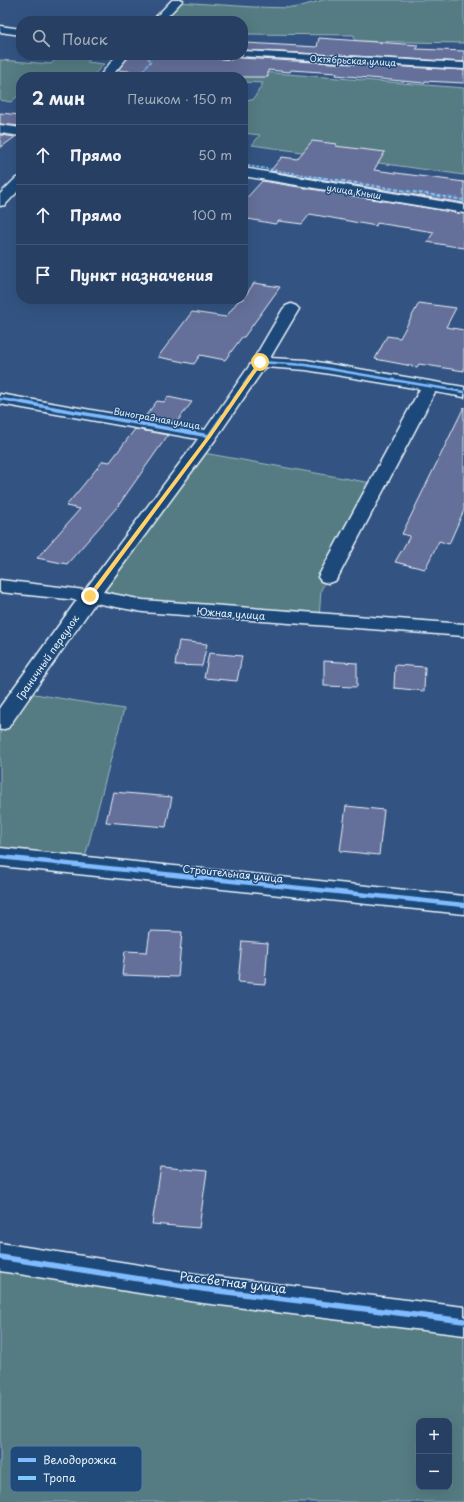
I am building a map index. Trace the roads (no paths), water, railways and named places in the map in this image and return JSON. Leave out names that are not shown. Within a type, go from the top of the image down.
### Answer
[{"type":"street","points":[[162,16],[178,0]]},
{"type":"street","points":[[0,29],[16,31]]},
{"type":"street","name":"Октябрьская улица","points":[[248,54],[464,66]]},
{"type":"street","points":[[109,72],[119,60]]},
{"type":"street","points":[[0,129],[16,131]]},
{"type":"street","name":"улица Кныш","points":[[248,173],[464,209]]},
{"type":"street","points":[[0,202],[16,186]]},
{"type":"street","name":"Виноградная улица","points":[[0,398],[209,436],[260,362],[291,309]]},
{"type":"street","points":[[260,362],[306,365],[464,392]]},
{"type":"street","points":[[328,577],[430,386]]},
{"type":"street","name":"Граничный переулок","points":[[0,723],[90,596],[209,436]]},
{"type":"street","name":"Южная улица","points":[[0,586],[90,596],[142,606],[464,630]]},
{"type":"street","name":"Строительная улица","points":[[0,857],[464,905]]},
{"type":"street","name":"Рассветная улица","points":[[0,1256],[203,1289],[464,1321]]}]
